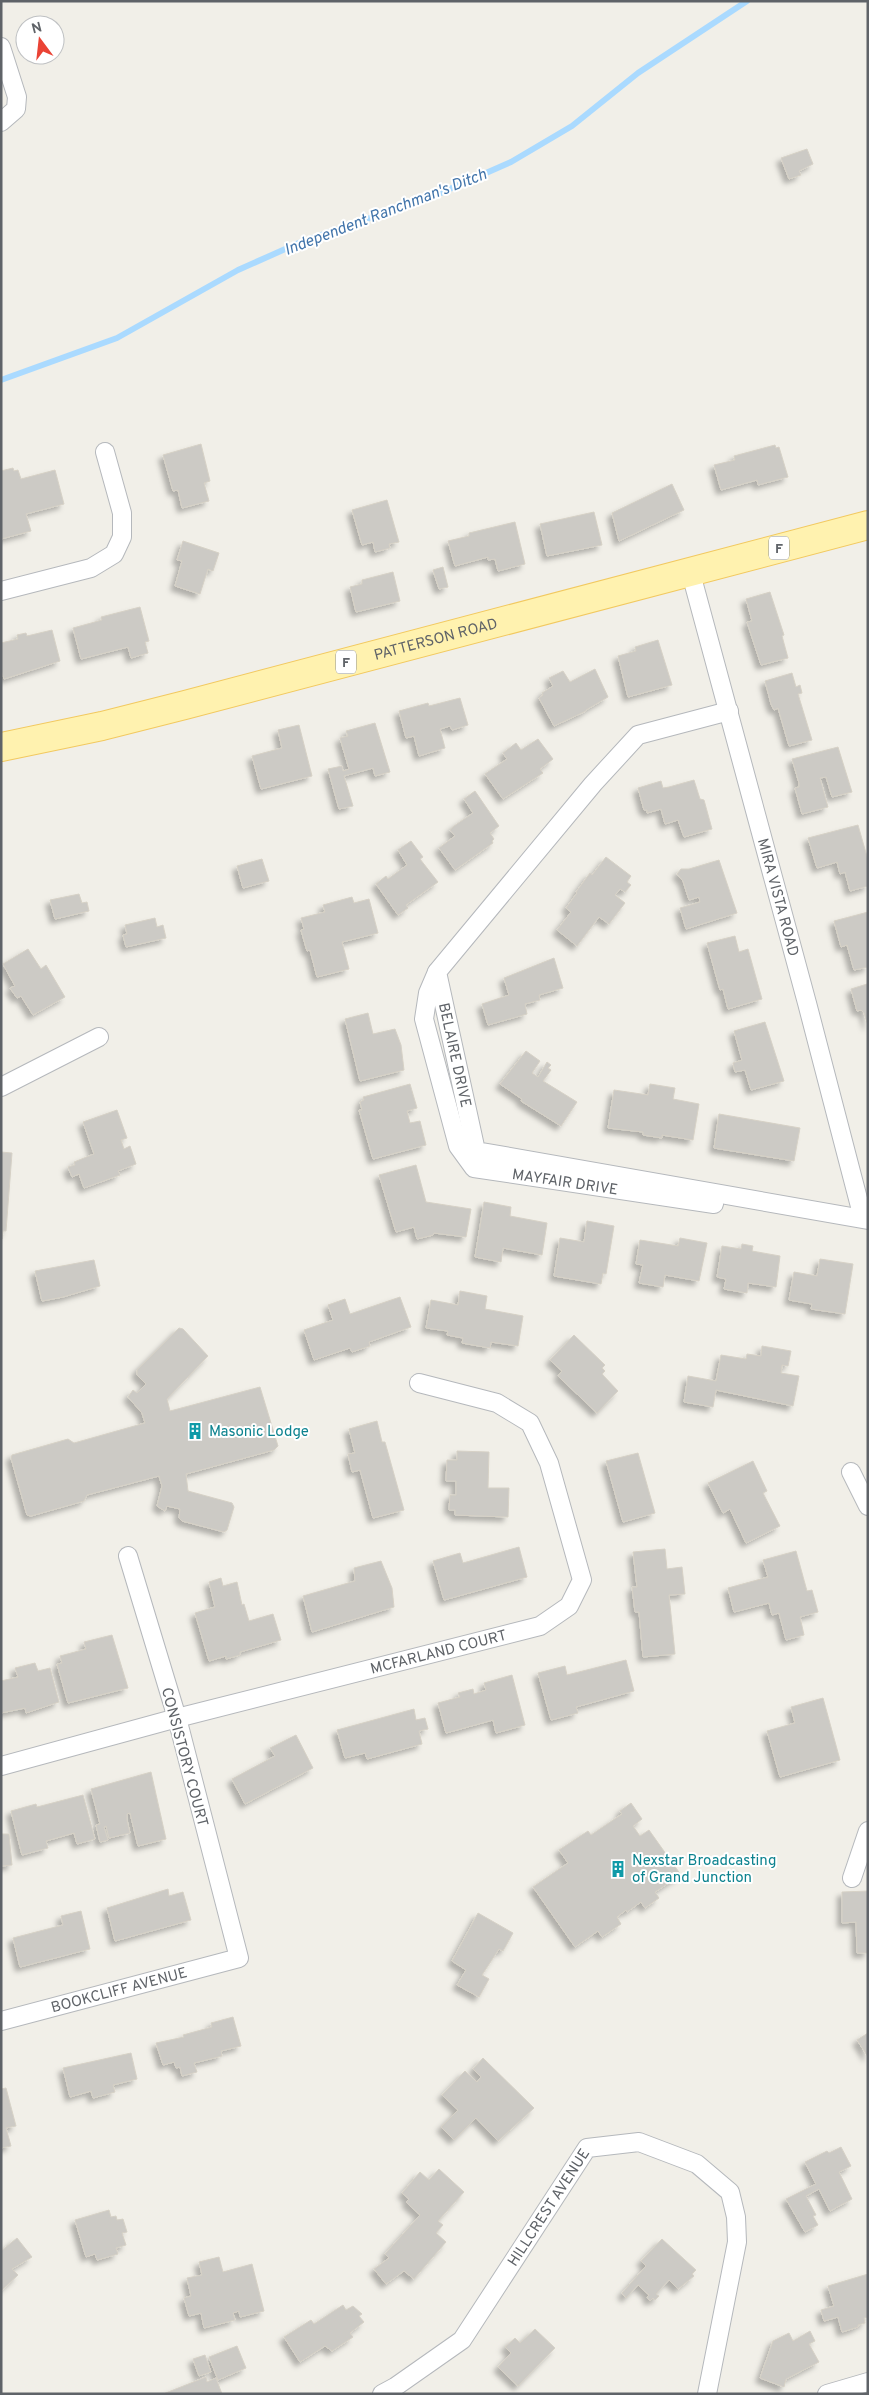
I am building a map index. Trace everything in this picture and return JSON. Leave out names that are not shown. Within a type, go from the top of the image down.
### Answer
[{"type":"main road","name":"PATTERSON ROAD","points":[[1,747],[57,736],[166,709],[690,570],[868,525]]},
{"type":"street","points":[[1,47],[17,97],[16,109],[1,122]]},
{"type":"street","points":[[1,591],[91,568],[114,554],[122,537],[122,513],[105,452]]},
{"type":"street","name":"MIRA VISTA ROAD","points":[[690,570],[865,1219]]},
{"type":"street","name":"BELAIRE DRIVE","points":[[729,712],[638,735],[593,784],[437,972],[476,1151],[865,1219]]},
{"type":"street","points":[[1,1086],[99,1037]]},
{"type":"street","name":"MCFARLAND COURT","points":[[1,1766],[177,1718],[540,1626],[569,1606],[582,1580],[549,1463],[530,1423],[497,1403],[419,1383]]},
{"type":"street","points":[[851,1472],[868,1506]]},
{"type":"street","name":"CONSISTORY COURT","points":[[128,1556],[177,1718],[239,1958]]},
{"type":"street","points":[[852,1878],[868,1830]]},
{"type":"street","name":"BOOKCLIFF AVENUE","points":[[1,2021],[239,1958]]},
{"type":"street","name":"HILLCREST AVENUE","points":[[382,2394],[462,2340],[587,2148],[639,2142],[697,2164],[730,2192],[736,2217],[737,2242],[707,2394]]},
{"type":"street","points":[[827,2394],[868,2382]]},
{"type":"building","points":[[807,149],[813,164],[799,171],[801,175],[789,179],[781,158]]},
{"type":"building","points":[[201,444],[210,481],[204,483],[209,501],[182,508],[178,490],[173,491],[163,455]]},
{"type":"building","points":[[775,445],[776,448],[779,447],[788,477],[758,485],[757,480],[721,490],[714,465],[735,460],[734,456]]},
{"type":"building","points":[[13,468],[14,471],[18,470],[21,479],[55,470],[64,504],[26,514],[31,531],[1,539],[1,471]]},
{"type":"building","points":[[672,484],[684,510],[619,541],[612,513]]},
{"type":"building","points":[[387,500],[399,542],[389,544],[390,548],[375,552],[373,542],[362,545],[352,510]]},
{"type":"building","points":[[594,512],[602,545],[547,556],[540,524]]},
{"type":"building","points":[[515,522],[525,564],[498,571],[495,559],[488,560],[488,557],[455,566],[448,541],[469,536],[469,533]]},
{"type":"building","points":[[183,541],[219,553],[213,571],[208,569],[200,594],[175,586],[182,561],[177,560]]},
{"type":"building","points":[[443,567],[448,587],[439,589],[433,570]]},
{"type":"building","points":[[393,572],[400,601],[356,612],[350,587],[362,584],[362,580]]},
{"type":"building","points":[[770,592],[784,635],[782,636],[788,658],[761,665],[747,622],[752,621],[746,599]]},
{"type":"building","points":[[140,607],[149,641],[145,642],[148,653],[131,658],[128,647],[81,659],[73,628],[102,620],[101,617]]},
{"type":"building","points":[[52,630],[60,661],[4,679],[1,670],[1,643],[18,639],[17,635],[26,633],[27,636]]},
{"type":"building","points":[[658,640],[672,685],[628,697],[618,656],[636,651],[635,647]]},
{"type":"building","points":[[595,669],[608,697],[586,711],[554,726],[539,698],[543,695],[542,693],[553,686],[549,678],[563,671],[570,682]]},
{"type":"building","points":[[792,673],[796,687],[800,685],[802,693],[798,694],[812,740],[789,746],[778,708],[774,710],[771,704],[765,681]]},
{"type":"building","points":[[460,698],[468,725],[452,730],[450,726],[440,729],[445,748],[419,756],[414,736],[406,738],[399,711],[428,703],[429,706]]},
{"type":"building","points":[[375,723],[390,772],[375,776],[373,768],[344,776],[353,806],[339,809],[328,769],[342,766],[343,771],[349,769],[340,738],[348,736],[346,731]]},
{"type":"building","points":[[299,725],[312,776],[261,789],[252,756],[282,748],[278,730]]},
{"type":"building","points":[[538,739],[553,759],[540,769],[543,773],[503,799],[485,774],[507,759],[503,753],[516,743],[521,750]]},
{"type":"building","points":[[838,747],[852,792],[832,797],[826,777],[820,778],[828,807],[802,814],[795,788],[799,787],[799,783],[792,759]]},
{"type":"building","points":[[694,780],[700,799],[704,800],[712,829],[684,837],[678,820],[665,824],[661,809],[647,813],[647,810],[644,810],[638,788],[661,781],[663,788]]},
{"type":"building","points":[[475,791],[499,826],[490,833],[494,839],[493,843],[455,870],[439,848],[455,836],[450,830],[473,813],[464,799]]},
{"type":"building","points":[[858,825],[868,860],[868,886],[850,891],[845,872],[840,874],[837,862],[817,868],[808,838]]},
{"type":"building","points":[[411,841],[423,857],[420,859],[438,882],[406,905],[408,908],[398,915],[376,884],[386,876],[388,879],[407,865],[398,850]]},
{"type":"building","points":[[606,857],[631,876],[627,882],[631,885],[625,892],[620,889],[615,895],[625,903],[609,924],[599,917],[577,946],[557,930],[571,912],[566,908],[576,892],[590,873],[592,875]]},
{"type":"building","points":[[262,859],[269,881],[243,888],[237,866]]},
{"type":"building","points":[[719,860],[737,913],[686,929],[680,908],[700,902],[699,897],[689,900],[683,881],[677,874],[681,869],[689,869]]},
{"type":"building","points":[[79,894],[82,903],[87,902],[89,911],[55,919],[50,900]]},
{"type":"building","points":[[352,897],[354,903],[369,899],[378,933],[342,942],[349,969],[317,977],[310,950],[307,951],[301,930],[304,929],[301,918],[325,912],[323,905]]},
{"type":"building","points":[[868,912],[868,967],[854,970],[847,945],[841,947],[834,921]]},
{"type":"building","points":[[155,918],[157,927],[163,925],[166,938],[126,947],[123,935],[127,934],[125,925]]},
{"type":"building","points":[[735,936],[739,952],[748,949],[762,999],[728,1009],[723,989],[720,990],[707,943]]},
{"type":"building","points":[[28,949],[41,969],[46,965],[65,997],[33,1015],[21,996],[17,998],[10,988],[15,986],[3,964]]},
{"type":"building","points":[[554,958],[563,988],[539,995],[540,1000],[525,1004],[527,1014],[488,1025],[482,1004],[509,995],[504,978]]},
{"type":"building","points":[[867,984],[868,1026],[864,1013],[861,1010],[857,1011],[851,989]]},
{"type":"building","points":[[368,1013],[373,1034],[395,1029],[401,1045],[404,1070],[360,1081],[345,1019]]},
{"type":"building","points":[[765,1022],[784,1081],[751,1090],[745,1070],[735,1072],[733,1063],[742,1060],[734,1031]]},
{"type":"building","points":[[526,1051],[540,1061],[532,1073],[538,1077],[547,1062],[551,1065],[548,1068],[551,1070],[543,1081],[577,1102],[561,1126],[521,1101],[522,1099],[500,1084]]},
{"type":"building","points":[[410,1084],[417,1108],[407,1111],[410,1123],[420,1121],[426,1145],[373,1159],[359,1110],[362,1110],[360,1102],[364,1100],[363,1097]]},
{"type":"building","points":[[650,1084],[675,1088],[673,1099],[699,1104],[693,1140],[662,1135],[662,1138],[643,1135],[643,1132],[608,1128],[614,1090],[648,1095]]},
{"type":"building","points":[[117,1110],[127,1138],[121,1140],[124,1149],[130,1146],[136,1164],[118,1171],[120,1175],[84,1188],[79,1174],[72,1177],[68,1167],[75,1165],[74,1162],[94,1154],[83,1122]]},
{"type":"building","points":[[719,1114],[800,1128],[794,1161],[714,1148]]},
{"type":"building","points":[[1,1152],[12,1153],[6,1231],[3,1231],[2,1239]]},
{"type":"building","points":[[416,1165],[426,1202],[471,1209],[466,1237],[434,1233],[433,1235],[417,1239],[414,1227],[396,1232],[379,1175]]},
{"type":"building","points":[[484,1202],[511,1207],[510,1216],[547,1223],[542,1255],[503,1248],[501,1262],[475,1257]]},
{"type":"building","points":[[587,1221],[614,1226],[606,1274],[603,1273],[601,1284],[554,1276],[560,1238],[584,1242]]},
{"type":"building","points":[[680,1238],[707,1243],[699,1281],[665,1275],[663,1287],[639,1283],[643,1265],[636,1264],[640,1240],[678,1246]]},
{"type":"building","points":[[742,1244],[753,1246],[752,1251],[780,1256],[776,1287],[748,1283],[747,1293],[724,1289],[726,1279],[717,1277],[722,1246],[741,1249]]},
{"type":"building","points":[[820,1259],[853,1264],[845,1314],[811,1309],[812,1304],[789,1300],[794,1272],[817,1276]]},
{"type":"building","points":[[94,1260],[100,1286],[42,1301],[35,1271]]},
{"type":"building","points":[[460,1291],[487,1296],[485,1309],[523,1316],[518,1346],[491,1342],[490,1348],[462,1343],[463,1338],[447,1335],[448,1331],[426,1328],[431,1300],[458,1305]]},
{"type":"building","points":[[400,1297],[411,1327],[369,1342],[370,1346],[352,1352],[350,1348],[314,1360],[304,1330],[333,1320],[328,1305],[345,1299],[350,1314]]},
{"type":"building","name":"Masonic Lodge","points":[[179,1328],[183,1329],[208,1356],[167,1399],[170,1411],[260,1387],[278,1446],[274,1450],[186,1474],[188,1491],[232,1503],[234,1507],[227,1530],[224,1532],[182,1521],[179,1518],[180,1509],[167,1506],[165,1511],[157,1506],[162,1486],[159,1476],[87,1495],[84,1501],[31,1516],[27,1515],[11,1458],[12,1455],[68,1439],[74,1443],[145,1423],[142,1413],[128,1397],[133,1390],[137,1393],[146,1384],[137,1375],[137,1370]]},
{"type":"building","points":[[574,1335],[605,1365],[602,1368],[605,1371],[602,1374],[618,1391],[597,1413],[558,1376],[562,1371],[550,1360]]},
{"type":"building","points":[[762,1346],[791,1351],[788,1366],[782,1365],[781,1373],[799,1376],[793,1406],[716,1390],[713,1407],[684,1402],[688,1376],[716,1381],[721,1355],[746,1359],[747,1354],[761,1356]]},
{"type":"building","points":[[377,1421],[382,1442],[385,1442],[404,1510],[373,1518],[360,1470],[352,1472],[348,1454],[355,1453],[349,1429]]},
{"type":"building","points":[[457,1451],[489,1452],[488,1488],[509,1488],[508,1517],[455,1515],[455,1510],[449,1510],[450,1495],[456,1495],[456,1481],[446,1481],[447,1460],[457,1460]]},
{"type":"building","points":[[638,1453],[655,1513],[623,1522],[606,1461]]},
{"type":"building","points":[[753,1461],[767,1491],[763,1493],[780,1526],[746,1543],[730,1509],[723,1513],[708,1483]]},
{"type":"building","points":[[519,1547],[527,1577],[444,1600],[433,1561],[460,1553],[463,1563]]},
{"type":"building","points":[[665,1549],[667,1569],[682,1567],[685,1594],[669,1595],[675,1654],[643,1657],[639,1612],[635,1612],[632,1587],[637,1587],[633,1552]]},
{"type":"building","points":[[796,1551],[807,1591],[812,1590],[818,1612],[800,1617],[804,1635],[786,1640],[779,1613],[772,1615],[769,1603],[734,1612],[728,1588],[768,1577],[763,1560]]},
{"type":"building","points":[[381,1561],[392,1588],[394,1607],[312,1632],[303,1596],[355,1581],[354,1568]]},
{"type":"building","points":[[221,1578],[223,1586],[237,1582],[242,1605],[244,1604],[249,1621],[273,1614],[281,1640],[240,1652],[240,1655],[226,1659],[226,1656],[209,1661],[195,1613],[215,1607],[209,1582]]},
{"type":"building","points":[[112,1635],[128,1688],[68,1703],[57,1664],[62,1663],[60,1656],[86,1649],[84,1642]]},
{"type":"building","points":[[626,1660],[634,1691],[576,1707],[578,1713],[551,1720],[538,1673],[565,1666],[567,1675]]},
{"type":"building","points":[[35,1663],[38,1671],[50,1668],[59,1702],[26,1713],[25,1708],[1,1713],[1,1681],[18,1677],[15,1668]]},
{"type":"building","points":[[512,1675],[525,1725],[496,1733],[493,1720],[446,1733],[438,1703],[460,1697],[458,1693],[473,1689],[474,1694],[486,1690],[484,1683]]},
{"type":"building","points":[[823,1698],[840,1760],[780,1777],[767,1731],[795,1723],[791,1707]]},
{"type":"building","points":[[414,1709],[416,1720],[425,1718],[428,1729],[419,1731],[422,1744],[367,1759],[365,1753],[345,1758],[337,1730]]},
{"type":"building","points":[[296,1735],[313,1768],[245,1804],[232,1779],[275,1756],[270,1748]]},
{"type":"building","points":[[151,1772],[166,1839],[138,1846],[130,1813],[127,1814],[127,1820],[130,1833],[109,1838],[106,1826],[104,1827],[108,1840],[100,1842],[96,1825],[100,1824],[91,1789]]},
{"type":"building","points":[[83,1795],[95,1839],[77,1844],[74,1833],[46,1841],[48,1848],[22,1855],[11,1811],[36,1804],[37,1807]]},
{"type":"building","name":"Nexstar Broadcasting of Grand Junction","points":[[631,1803],[642,1819],[633,1826],[640,1836],[649,1830],[681,1875],[655,1892],[659,1898],[645,1908],[641,1902],[627,1912],[626,1910],[617,1917],[621,1924],[602,1937],[598,1931],[575,1947],[533,1887],[568,1863],[559,1850],[588,1831],[591,1835],[622,1814],[620,1811]]},
{"type":"building","points":[[1,1834],[9,1834],[12,1865],[1,1866]]},
{"type":"building","points":[[168,1889],[169,1896],[183,1892],[191,1920],[115,1941],[107,1908]]},
{"type":"building","points":[[868,1891],[868,1953],[857,1953],[856,1922],[842,1923],[842,1892]]},
{"type":"building","points":[[81,1911],[90,1949],[20,1967],[13,1938],[63,1925],[61,1916]]},
{"type":"building","points":[[478,1913],[513,1933],[503,1951],[499,1949],[482,1975],[489,1979],[479,1997],[457,1985],[466,1970],[452,1961]]},
{"type":"building","points":[[233,2017],[241,2046],[221,2051],[222,2056],[194,2063],[197,2072],[182,2076],[180,2067],[176,2068],[174,2062],[163,2065],[156,2043],[184,2037],[183,2035],[212,2027],[211,2023]]},
{"type":"building","points":[[868,2033],[868,2057],[857,2040]]},
{"type":"building","points":[[131,2053],[137,2079],[113,2085],[115,2092],[93,2098],[91,2091],[70,2097],[63,2068]]},
{"type":"building","points":[[483,2058],[534,2108],[498,2141],[476,2118],[454,2140],[441,2127],[458,2110],[442,2095],[465,2071],[477,2082],[481,2077],[473,2069]]},
{"type":"building","points":[[6,2088],[16,2126],[6,2128],[11,2146],[1,2148],[1,2089]]},
{"type":"building","points":[[841,2147],[851,2166],[839,2172],[852,2199],[830,2211],[819,2189],[806,2196],[816,2215],[813,2216],[818,2225],[805,2232],[786,2199],[816,2184],[805,2162],[827,2151],[829,2153]]},
{"type":"building","points":[[439,2169],[464,2192],[438,2221],[443,2225],[436,2233],[446,2242],[414,2279],[404,2271],[386,2284],[374,2269],[389,2258],[385,2254],[420,2215],[406,2202],[409,2199],[402,2193],[420,2172],[429,2180]]},
{"type":"building","points":[[109,2210],[111,2217],[116,2216],[117,2220],[123,2219],[127,2232],[122,2233],[126,2245],[116,2248],[118,2254],[97,2260],[95,2254],[86,2257],[75,2220]]},
{"type":"building","points":[[17,2238],[32,2257],[12,2269],[18,2275],[1,2291],[1,2251]]},
{"type":"building","points":[[662,2239],[696,2270],[692,2274],[694,2276],[678,2289],[669,2280],[656,2294],[659,2296],[655,2300],[653,2298],[650,2301],[647,2297],[649,2295],[638,2285],[626,2298],[622,2293],[646,2266],[641,2261]]},
{"type":"building","points":[[219,2257],[223,2272],[252,2264],[264,2311],[240,2317],[239,2311],[233,2313],[235,2320],[204,2328],[201,2313],[189,2316],[184,2298],[191,2296],[187,2278],[202,2275],[199,2262]]},
{"type":"building","points":[[868,2274],[868,2317],[864,2318],[865,2323],[842,2332],[838,2317],[824,2321],[821,2310],[834,2306],[828,2286]]},
{"type":"building","points":[[343,2305],[346,2310],[353,2306],[362,2314],[359,2316],[364,2322],[350,2333],[353,2337],[332,2351],[325,2346],[300,2362],[284,2337],[311,2320],[314,2324]]},
{"type":"building","points":[[535,2329],[555,2348],[518,2386],[498,2367],[511,2353],[505,2347],[515,2338],[520,2343]]},
{"type":"building","points":[[810,2331],[815,2341],[809,2344],[819,2362],[786,2379],[784,2387],[760,2378],[773,2341],[789,2333],[793,2341]]},
{"type":"building","points":[[237,2346],[246,2368],[218,2380],[209,2357]]},
{"type":"building","points":[[205,2355],[211,2372],[199,2376],[193,2359]]},
{"type":"building","points":[[206,2377],[207,2382],[216,2378],[222,2394],[163,2394]]},
{"type":"waterway","name":"Independent Ranchman's Ditch","points":[[1,380],[117,338],[238,270],[301,242],[436,195],[511,162],[572,126],[638,73],[747,1]]},
{"type":"place","name":"Masonic Lodge","points":[[195,1431]]},
{"type":"place","name":"Nexstar Broadcasting of Grand Junction","points":[[618,1869]]}]
